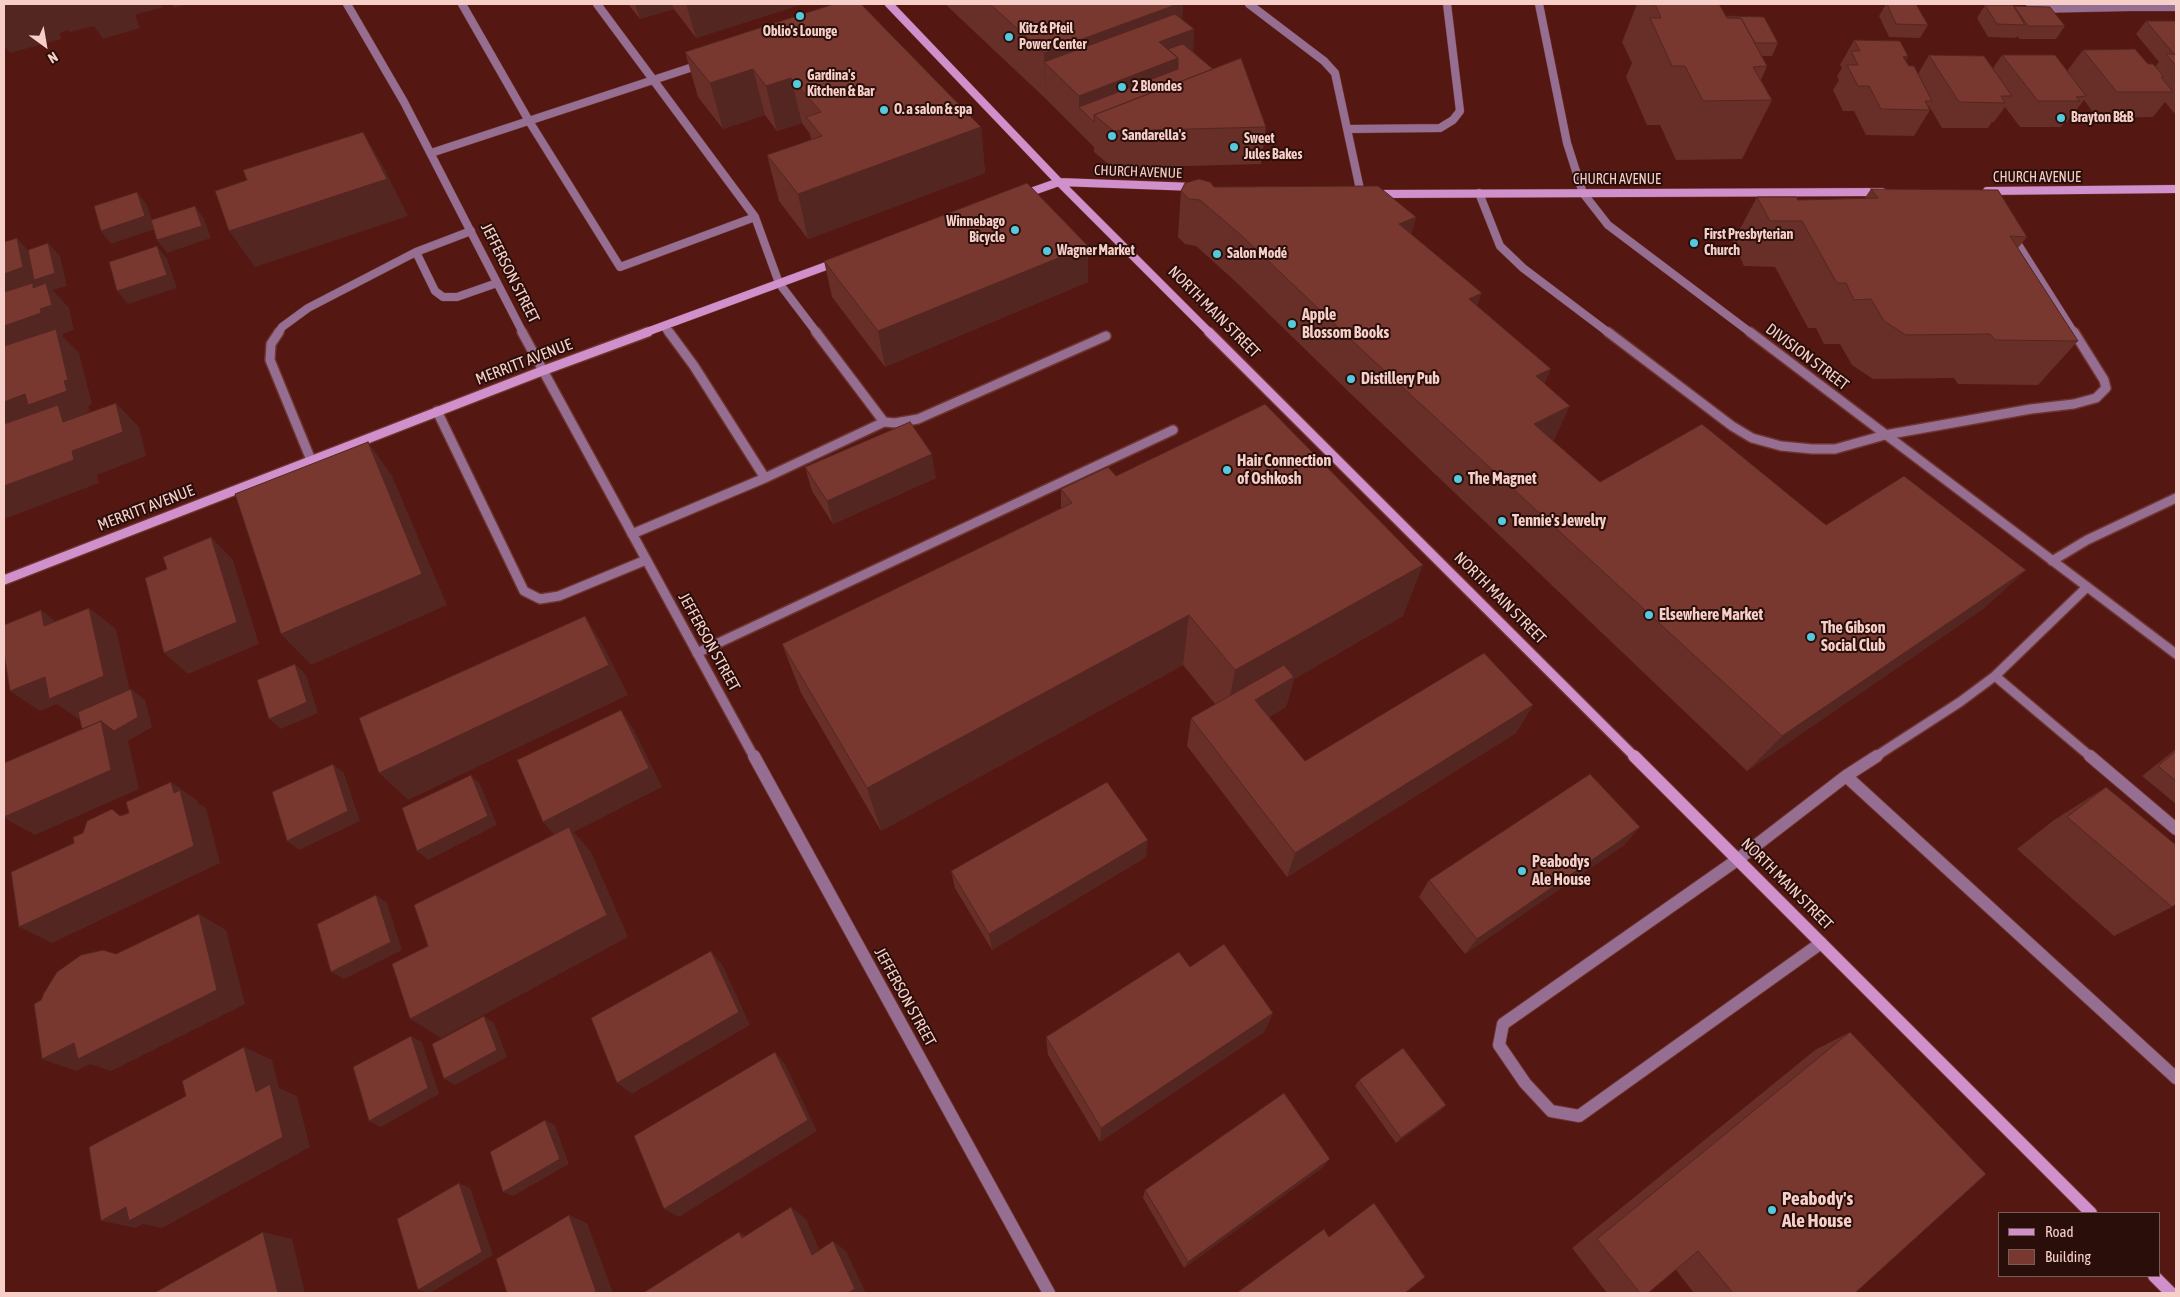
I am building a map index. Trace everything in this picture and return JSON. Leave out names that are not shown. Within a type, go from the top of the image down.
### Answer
[{"type":"street","name":"JEFFERSON STREET","points":[[347,4],[404,102],[542,371],[1049,1293]]},
{"type":"street","points":[[462,4],[529,121],[620,267],[755,217]]},
{"type":"street","points":[[597,4],[755,217],[779,283],[884,422]]},
{"type":"street","name":"NORTH MAIN STREET","points":[[889,4],[1059,182],[2090,1212]]},
{"type":"street","points":[[1249,4],[1324,61],[1334,73],[1339,86],[1360,194]]},
{"type":"street","points":[[1348,129],[1440,128],[1453,120],[1460,111],[1447,4]]},
{"type":"street","name":"DIVISION STREET","points":[[1540,4],[1567,143],[1583,193],[1608,225],[2176,654]]},
{"type":"street","points":[[2030,4],[2034,8],[2176,7]]},
{"type":"street","points":[[431,153],[707,62]]},
{"type":"street","points":[[1012,198],[1059,182]]},
{"type":"street","name":"CHURCH AVENUE","points":[[1059,182],[1205,188]]},
{"type":"street","name":"CHURCH AVENUE","points":[[1974,191],[2176,189]]},
{"type":"street","points":[[1983,190],[1989,199]]},
{"type":"street","name":"CHURCH AVENUE","points":[[1351,193],[1895,192]]},
{"type":"street","points":[[1479,193],[1500,246],[1511,258],[1732,426],[1752,438],[1781,446],[1812,449],[1835,449],[1885,435],[2031,409],[2074,404],[2096,398],[2106,388],[2104,380],[2004,224]]},
{"type":"street","points":[[311,460],[270,360],[271,344],[282,327],[308,308],[416,252],[470,231]]},
{"type":"street","points":[[416,252],[435,291],[443,297],[457,297],[497,283]]},
{"type":"street","name":"MERRITT AVENUE","points":[[4,580],[542,371],[844,259]]},
{"type":"street","points":[[664,326],[694,366],[765,478]]},
{"type":"street","points":[[632,534],[765,478],[884,422],[895,424],[918,419],[1106,336]]},
{"type":"street","points":[[437,412],[524,591],[540,600],[560,596],[646,560]]},
{"type":"street","points":[[697,653],[1174,430]]},
{"type":"street","points":[[2052,561],[2087,540],[2176,498]]},
{"type":"street","points":[[1821,943],[1579,1116],[1551,1111],[1525,1083],[1499,1045],[1503,1024],[1737,860],[1846,776],[1960,702],[1995,676],[2087,587]]},
{"type":"street","points":[[1995,676],[2176,829]]},
{"type":"street","points":[[1846,776],[2176,1078]]},
{"type":"street","points":[[2155,1277],[2171,1293]]},
{"type":"building","points":[[834,4],[861,4],[981,127],[798,194],[767,155],[822,136],[806,117],[821,112],[791,78],[766,86],[753,69],[710,83],[685,52]]},
{"type":"building","points":[[990,4],[1178,4],[1044,53]]},
{"type":"building","points":[[1655,4],[1719,4],[1727,18],[1741,18],[1767,66],[1753,67],[1772,100],[1703,101],[1685,66],[1672,66],[1650,18],[1661,18]]},
{"type":"building","points":[[1887,4],[1916,4],[1928,25],[1896,24]]},
{"type":"building","points":[[1985,5],[2013,5],[2025,25],[1997,24]]},
{"type":"building","points":[[2014,6],[2050,7],[2065,26],[2028,26]]},
{"type":"building","points":[[1175,14],[1194,29],[1159,42],[1178,58],[1079,96],[1044,62]]},
{"type":"building","points":[[1726,16],[1764,17],[1778,43],[1755,43],[1741,18],[1727,18]]},
{"type":"building","points":[[2146,21],[2176,21],[2176,54],[2174,54]]},
{"type":"building","points":[[1854,40],[1900,41],[1908,56],[1903,57],[1909,66],[1914,66],[1932,101],[1925,101],[1930,110],[1881,109],[1869,86],[1858,86],[1847,65],[1858,65],[1851,51],[1860,51]]},
{"type":"building","points":[[1183,44],[1213,69],[1094,115],[1094,122],[1079,107],[1178,69],[1178,58],[1168,49]]},
{"type":"building","points":[[2135,49],[2148,64],[2153,64],[2173,92],[2117,92],[2083,50]]},
{"type":"building","points":[[2166,54],[2176,54],[2176,66]]},
{"type":"building","points":[[1929,55],[1984,56],[2012,96],[2001,96],[2005,103],[1959,102]]},
{"type":"building","points":[[2002,55],[2055,55],[2086,96],[2076,97],[2080,101],[2038,101]]},
{"type":"building","points":[[1241,58],[1266,127],[1114,131],[1094,115]]},
{"type":"building","points":[[363,132],[387,179],[229,231],[215,191],[247,180],[243,170]]},
{"type":"building","points":[[1199,179],[1210,182],[1214,187],[1378,186],[1416,217],[1399,224],[1482,293],[1469,299],[1551,369],[1536,376],[1570,406],[1534,424],[1600,482],[1702,424],[1826,525],[1904,476],[2026,570],[1782,736],[1362,350],[1242,236],[1200,200],[1189,199],[1181,191],[1185,183]]},
{"type":"building","points":[[1027,183],[1088,246],[878,331],[824,261]]},
{"type":"building","points":[[1871,189],[1998,190],[2027,237],[2010,236],[2078,341],[1995,340],[1990,334],[1906,335],[1884,321],[1871,299],[1854,300],[1846,283],[1837,283],[1802,221],[1770,221],[1757,197],[1796,197],[1798,200],[1878,198]]},
{"type":"building","points":[[137,192],[145,216],[101,231],[94,206]]},
{"type":"building","points":[[195,206],[202,226],[157,240],[151,220]]},
{"type":"building","points":[[17,238],[23,267],[4,274],[4,242]]},
{"type":"building","points":[[48,243],[55,273],[34,280],[28,250]]},
{"type":"building","points":[[157,246],[167,275],[117,291],[109,262]]},
{"type":"building","points":[[33,283],[33,288],[46,283],[52,305],[40,309],[41,313],[4,326],[4,292]]},
{"type":"building","points":[[56,329],[68,380],[64,381],[67,391],[28,405],[25,394],[4,402],[4,346]]},
{"type":"building","points":[[116,403],[123,432],[72,451],[74,460],[4,486],[4,424],[58,405],[63,422]]},
{"type":"building","points":[[1265,404],[1423,565],[1235,670],[1189,615],[867,788],[782,644],[1072,503],[1061,489],[1108,467],[1116,476]]},
{"type":"building","points":[[910,422],[932,454],[827,501],[805,467]]},
{"type":"building","points":[[368,442],[422,574],[281,634],[235,494]]},
{"type":"building","points":[[211,537],[237,622],[164,653],[145,578],[167,569],[163,557]]},
{"type":"building","points":[[89,608],[104,676],[49,699],[45,677],[10,691],[4,653],[4,625],[41,610],[44,626]]},
{"type":"building","points":[[585,616],[609,665],[379,773],[359,718]]},
{"type":"building","points":[[1484,653],[1533,705],[1295,853],[1191,718],[1284,665],[1294,677],[1255,700],[1305,761]]},
{"type":"building","points":[[295,664],[307,702],[269,719],[257,680]]},
{"type":"building","points":[[131,689],[138,717],[114,731],[101,721],[82,729],[78,712]]},
{"type":"building","points":[[621,710],[649,768],[543,822],[517,760]]},
{"type":"building","points":[[101,721],[111,770],[4,817],[4,763]]},
{"type":"building","points":[[2176,751],[2176,781],[2158,766]]},
{"type":"building","points":[[333,764],[348,811],[287,841],[272,792]]},
{"type":"building","name":"Peabodys Ale House","points":[[1590,774],[1640,827],[1477,939],[1429,880]]},
{"type":"building","points":[[471,775],[488,816],[417,851],[402,808]]},
{"type":"building","points":[[171,782],[174,793],[180,790],[194,846],[19,927],[11,872],[74,843],[73,837],[83,833],[87,821],[112,809],[120,816],[129,813],[126,802]]},
{"type":"building","points":[[1107,782],[1148,840],[989,934],[951,871]]},
{"type":"building","points":[[2106,787],[2176,845],[2176,904],[2172,907],[2067,817]]},
{"type":"building","points":[[569,827],[607,915],[410,1019],[392,964],[428,946],[414,905]]},
{"type":"building","points":[[376,895],[391,942],[331,972],[317,924]]},
{"type":"building","points":[[199,914],[217,990],[78,1059],[74,1043],[42,1059],[34,1004],[41,1000],[57,972],[81,955],[103,950],[116,954]]},
{"type":"building","points":[[1224,944],[1273,1013],[1101,1128],[1046,1037],[1179,952],[1190,967]]},
{"type":"building","points":[[711,951],[739,1012],[617,1083],[591,1018]]},
{"type":"building","points":[[484,1016],[497,1050],[444,1079],[432,1044]]},
{"type":"building","points":[[1850,1032],[1986,1174],[1855,1293],[1733,1293],[1698,1251],[1648,1293],[1640,1293],[1597,1239]]},
{"type":"building","points":[[411,1036],[428,1088],[369,1121],[353,1067]]},
{"type":"building","points":[[244,1047],[256,1092],[270,1084],[283,1137],[129,1221],[126,1207],[101,1221],[89,1147],[186,1096],[182,1081]]},
{"type":"building","points":[[1403,1048],[1446,1105],[1401,1138],[1359,1080]]},
{"type":"building","points":[[775,1052],[808,1120],[664,1209],[634,1136]]},
{"type":"building","points":[[1284,1093],[1330,1159],[1188,1262],[1145,1190]]},
{"type":"building","points":[[545,1120],[560,1159],[503,1192],[490,1152]]},
{"type":"building","points":[[459,1183],[482,1252],[418,1290],[397,1219]]},
{"type":"building","points":[[1374,1203],[1425,1277],[1405,1293],[1238,1292],[1324,1229],[1329,1237]]},
{"type":"building","points":[[791,1207],[812,1255],[833,1241],[855,1289],[848,1293],[643,1293],[739,1232],[742,1238]]},
{"type":"building","points":[[569,1215],[596,1291],[593,1293],[507,1293],[496,1259]]},
{"type":"building","points":[[263,1232],[278,1293],[154,1293]]},
{"type":"place","name":"Oblio's Lounge","points":[[800,16]]},
{"type":"place","name":"Kitz & Pfeil Power Center","points":[[1009,37]]},
{"type":"place","name":"Gardina's Kitchen & Bar","points":[[797,84]]},
{"type":"place","name":"2 Blondes","points":[[1122,87]]},
{"type":"place","name":"O. a salon & spa","points":[[884,110]]},
{"type":"place","name":"Brayton B&B","points":[[2061,118]]},
{"type":"place","name":"Sandarella's","points":[[1112,136]]},
{"type":"place","name":"Sweet Jules Bakes","points":[[1234,147]]},
{"type":"place","name":"Winnebago Bicycle","points":[[1015,230]]},
{"type":"place","name":"First Presbyterian Church","points":[[1694,243]]},
{"type":"place","name":"Wagner Market","points":[[1047,251]]},
{"type":"place","name":"Salon Modé","points":[[1217,254]]},
{"type":"place","name":"Apple Blossom Books","points":[[1292,324]]},
{"type":"place","name":"Distillery Pub","points":[[1351,379]]},
{"type":"place","name":"Hair Connection of Oshkosh","points":[[1227,470]]},
{"type":"place","name":"The Magnet","points":[[1458,479]]},
{"type":"place","name":"Tennie's Jewelry","points":[[1502,521]]},
{"type":"place","name":"Elsewhere Market","points":[[1649,615]]},
{"type":"place","name":"The Gibson Social Club","points":[[1811,637]]},
{"type":"place","name":"Peabodys Ale House","points":[[1522,871]]},
{"type":"place","name":"Peabody's Ale House","points":[[1772,1210]]}]
